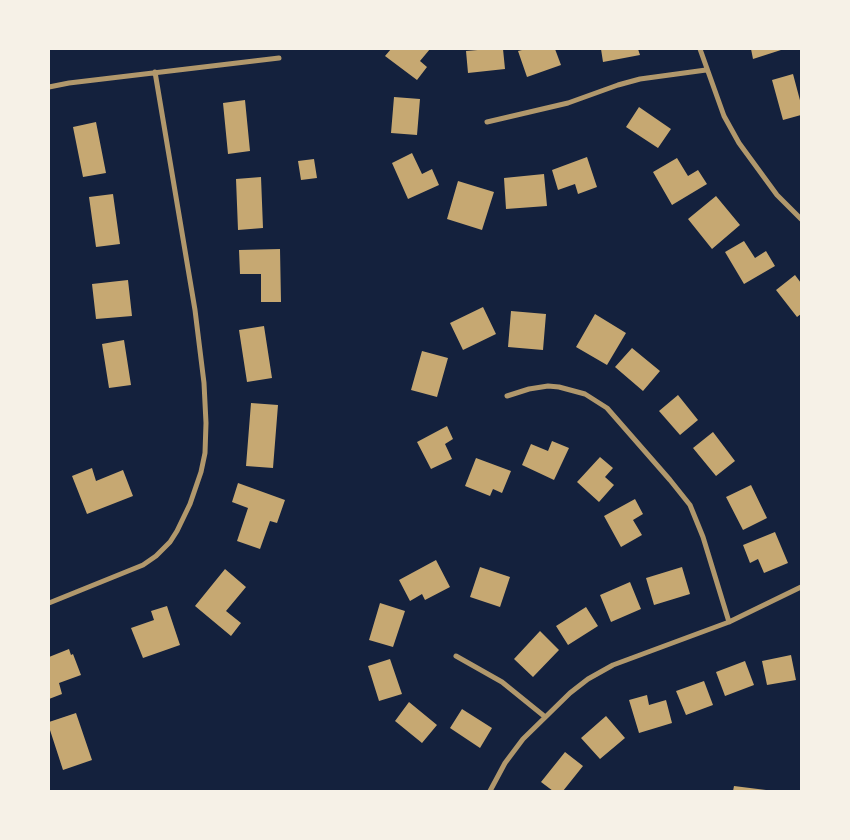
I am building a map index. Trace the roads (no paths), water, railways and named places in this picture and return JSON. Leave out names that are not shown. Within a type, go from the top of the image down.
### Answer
[{"type":"street","points":[[700,49],[724,116],[739,144],[777,195],[801,219]]},
{"type":"street","points":[[49,87],[155,72],[279,58]]},
{"type":"street","points":[[487,122],[568,103],[640,79],[706,70]]},
{"type":"street","points":[[49,603],[143,565],[156,556],[170,542],[190,504],[201,472],[205,453],[206,423],[202,365],[155,72]]},
{"type":"street","points":[[507,396],[529,389],[548,386],[560,387],[584,394],[606,408],[690,505],[703,538],[729,622]]},
{"type":"street","points":[[490,791],[505,763],[523,739],[544,716],[588,679],[613,665],[729,622],[801,587]]},
{"type":"street","points":[[456,656],[502,682],[544,716]]}]
